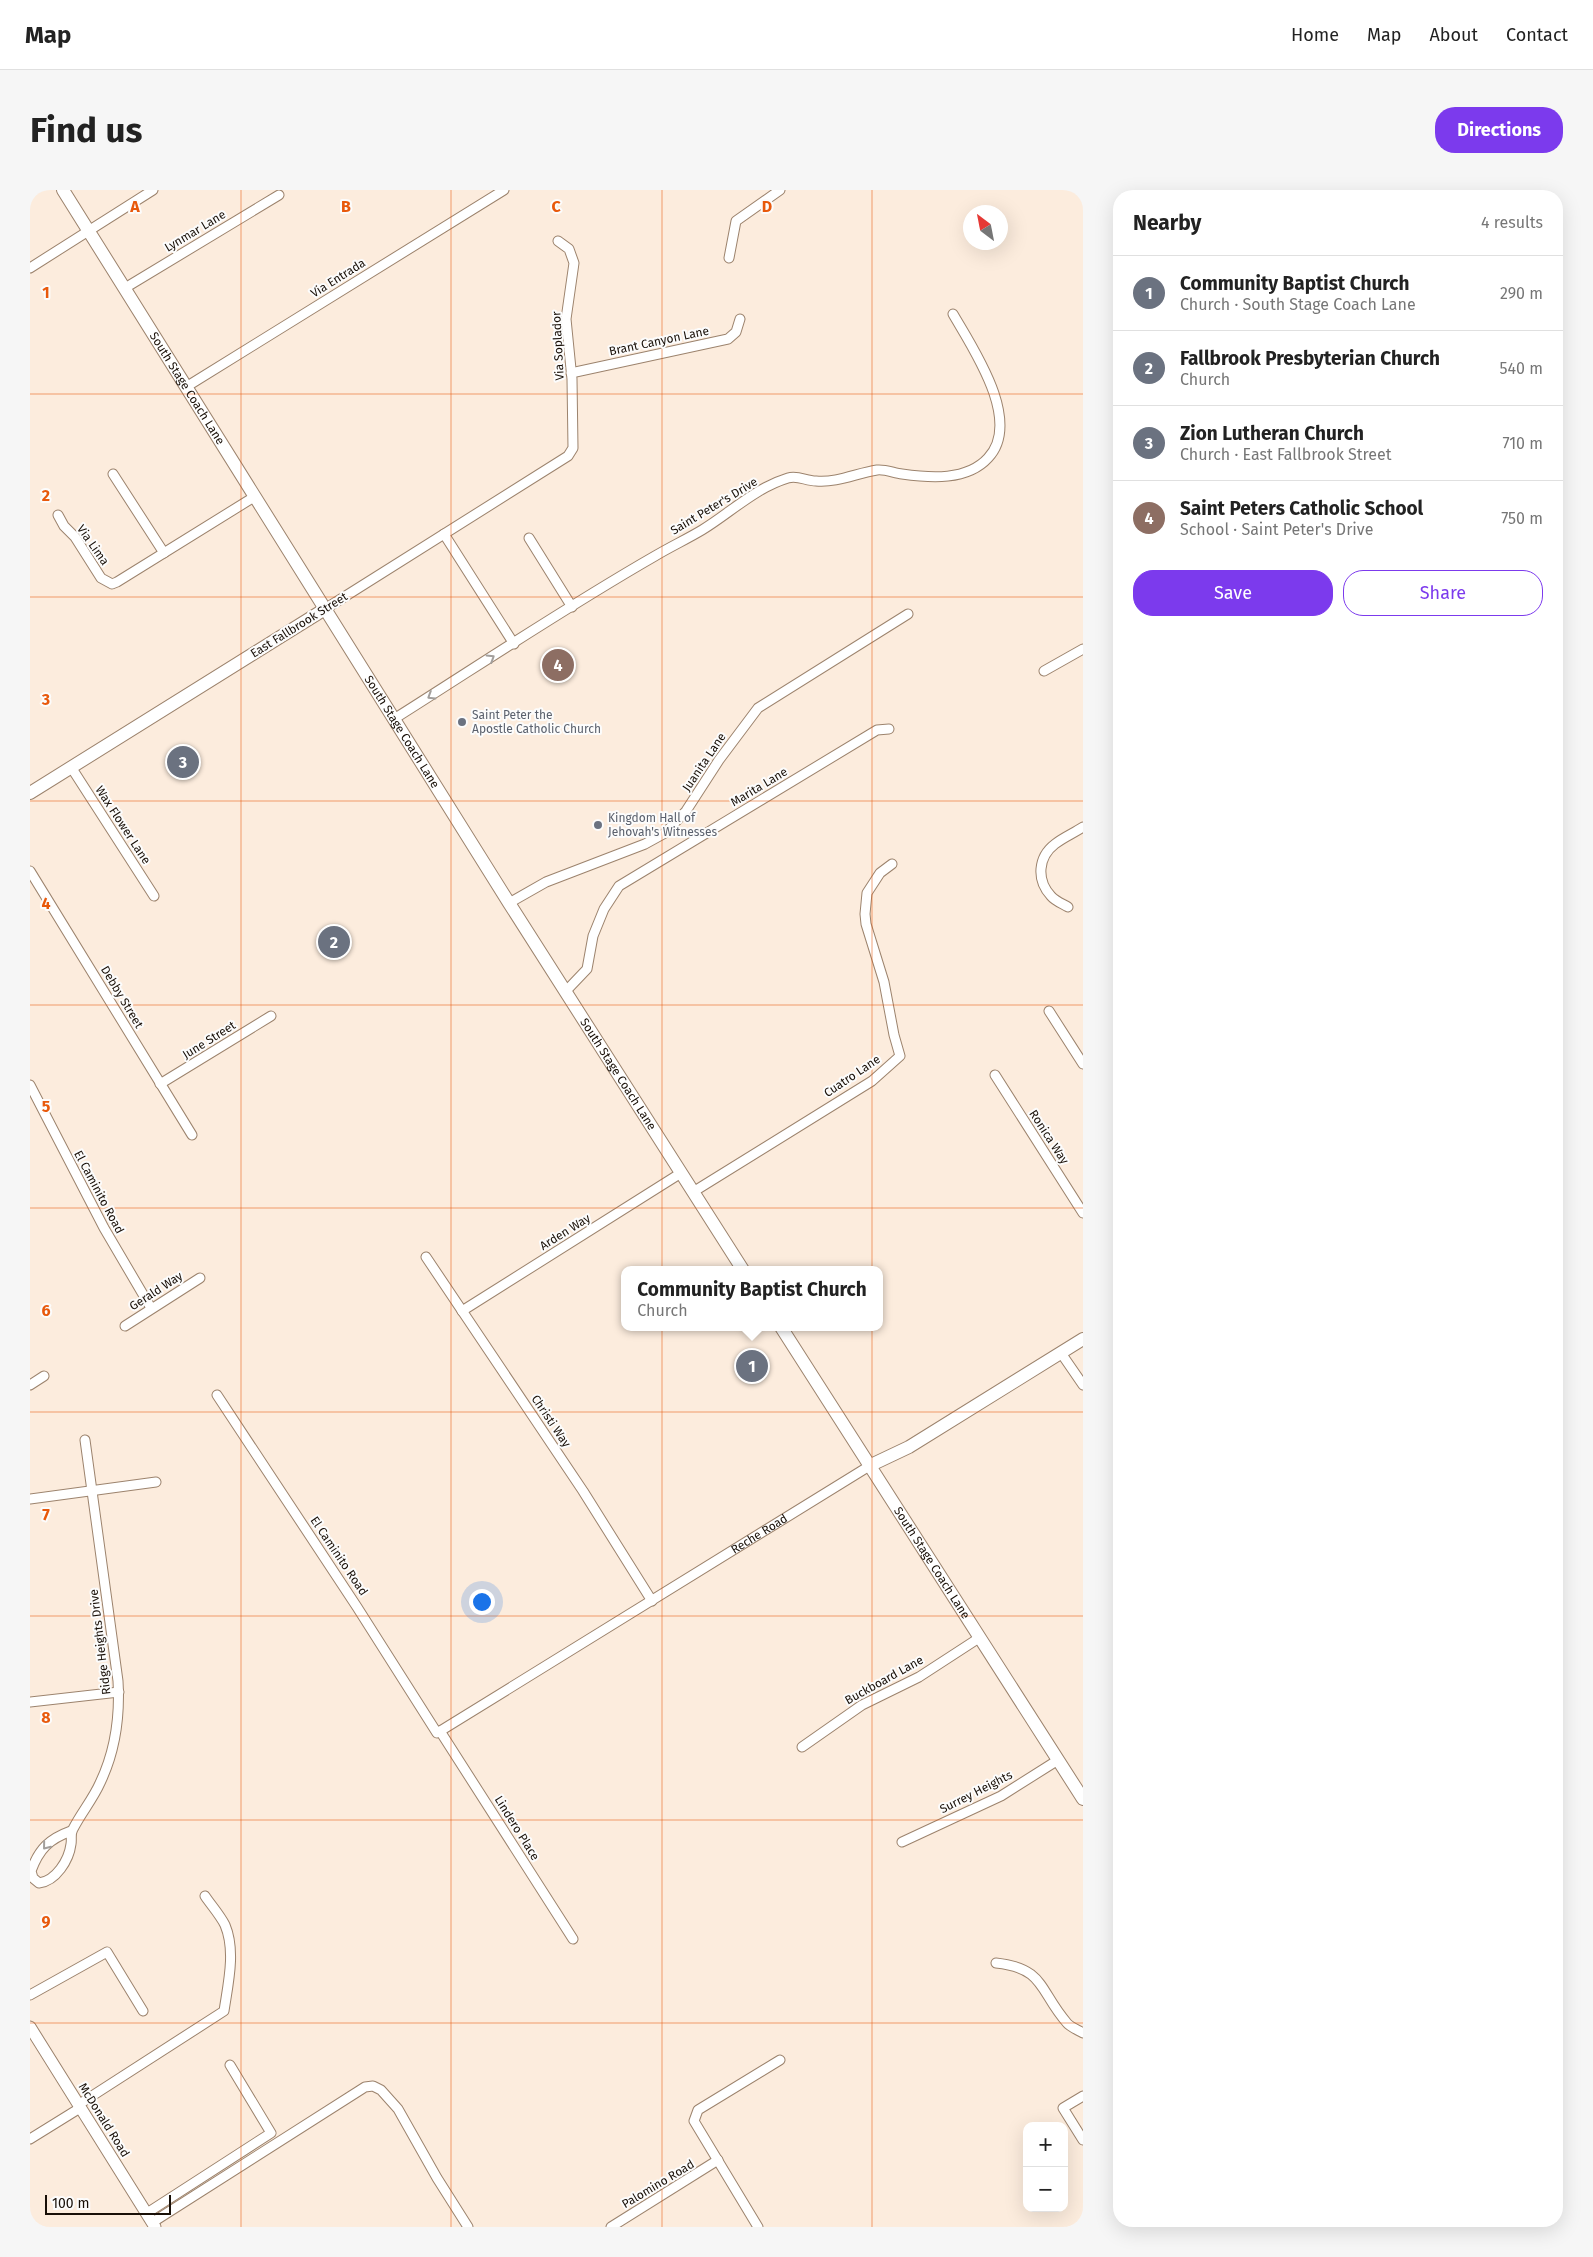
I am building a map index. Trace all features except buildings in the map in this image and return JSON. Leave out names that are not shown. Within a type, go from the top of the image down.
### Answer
[{"type":"main road","name":"South Stage Coach Lane","points":[[64,190],[509,903],[741,1266]]},
{"type":"main road","name":"East Fallbrook Street","points":[[30,793],[325,609]]},
{"type":"main road","name":"South Stage Coach Lane","points":[[784,1331],[1083,1799]]},
{"type":"main road","name":"Reche Road","points":[[871,1465],[909,1447],[1083,1339]]},
{"type":"street","points":[[30,268],[153,190]]},
{"type":"street","name":"Via Entrada","points":[[186,387],[504,190]]},
{"type":"street","points":[[729,258],[736,221],[780,190]]},
{"type":"street","name":"Lynmar Lane","points":[[125,288],[278,195]]},
{"type":"street","name":"Via Soplador","points":[[558,241],[569,249],[574,263],[566,319],[571,373],[573,448],[568,456]]},
{"type":"street","name":"Saint Peter's Drive","points":[[394,719],[654,556],[704,529],[744,500],[788,478],[798,477],[816,481],[835,480],[879,470],[903,474],[949,477],[977,468],[994,451],[999,434],[998,411],[993,387],[984,365],[953,314]]},
{"type":"street","name":"Brant Canyon Lane","points":[[571,373],[728,339],[736,332],[740,319]]},
{"type":"street","name":"East Fallbrook Street","points":[[325,609],[568,456]]},
{"type":"street","points":[[113,474],[164,553]]},
{"type":"street","name":"Via Lima","points":[[58,516],[64,526],[75,537],[100,578],[107,583],[117,582],[254,497]]},
{"type":"street","points":[[444,534],[514,644]]},
{"type":"street","points":[[529,538],[572,607]]},
{"type":"street","name":"Juanita Lane","points":[[509,903],[546,882],[645,844],[665,833],[686,811],[719,760],[758,708],[908,614]]},
{"type":"street","points":[[1044,671],[1083,649]]},
{"type":"street","name":"Marita Lane","points":[[566,991],[587,969],[593,936],[604,909],[619,886],[877,730],[889,729]]},
{"type":"street","name":"Wax Flower Lane","points":[[71,767],[154,896]]},
{"type":"street","points":[[1068,907],[1051,897],[1040,879],[1042,864],[1048,851],[1056,843],[1083,828]]},
{"type":"street","name":"Cuatro Lane","points":[[693,1192],[872,1081],[900,1056],[894,1036],[884,982],[866,924],[865,914],[867,893],[880,873],[892,864]]},
{"type":"street","name":"Debby Street","points":[[30,871],[192,1135]]},
{"type":"street","points":[[1049,1011],[1083,1064]]},
{"type":"street","name":"June Street","points":[[160,1084],[271,1016]]},
{"type":"street","name":"Ronica Way","points":[[995,1075],[1083,1213]]},
{"type":"street","name":"El Caminito Road","points":[[30,1085],[33,1096],[104,1228],[151,1308]]},
{"type":"street","name":"Arden Way","points":[[462,1311],[681,1173]]},
{"type":"street","name":"Christi Way","points":[[426,1258],[583,1491],[652,1601]]},
{"type":"street","name":"Gerald Way","points":[[125,1326],[200,1278]]},
{"type":"street","points":[[1061,1353],[1083,1385]]},
{"type":"street","points":[[30,1385],[44,1376]]},
{"type":"street","name":"El Caminito Road","points":[[217,1395],[439,1732]]},
{"type":"street","name":"Ridge Heights Drive","points":[[71,1831],[49,1841],[34,1862],[31,1871],[33,1878],[39,1883],[48,1882],[55,1876],[69,1855],[71,1831],[100,1784],[110,1759],[118,1716],[119,1692],[85,1440]]},
{"type":"street","name":"Reche Road","points":[[439,1732],[871,1465]]},
{"type":"street","points":[[30,1499],[92,1489],[156,1482]]},
{"type":"street","name":"Buckboard Lane","points":[[802,1747],[862,1705],[919,1677],[979,1638]]},
{"type":"street","points":[[30,1702],[119,1692]]},
{"type":"street","name":"Lindero Place","points":[[439,1732],[573,1939]]},
{"type":"street","name":"Surrey Heights","points":[[902,1842],[1001,1796],[1058,1760]]},
{"type":"street","points":[[30,2139],[224,2011],[230,1964],[227,1931],[224,1923],[205,1896]]},
{"type":"street","points":[[30,1995],[107,1952],[143,2011]]},
{"type":"street","points":[[996,1964],[1023,1968],[1036,1977],[1068,2024],[1083,2033]]},
{"type":"street","name":"McDonald Road","points":[[30,2027],[152,2221]]},
{"type":"street","points":[[758,2227],[694,2122],[698,2110],[780,2060]]},
{"type":"street","points":[[152,2221],[271,2133],[230,2065]]},
{"type":"street","points":[[152,2221],[365,2088],[374,2086],[381,2090],[405,2119],[437,2178],[468,2227]]},
{"type":"street","points":[[1083,2096],[1063,2108],[1083,2140]]},
{"type":"street","name":"Palomino Road","points":[[610,2227],[718,2160]]},
{"type":"place","name":"Saint Peters Catholic School","points":[[558,665]]},
{"type":"place","name":"Saint Peter the Apostle Catholic Church","points":[[462,722]]},
{"type":"place","name":"Zion Lutheran Church","points":[[183,762]]},
{"type":"place","name":"Kingdom Hall of Jehovah's Witnesses","points":[[598,825]]},
{"type":"place","name":"Fallbrook Presbyterian Church","points":[[334,942]]},
{"type":"place","name":"Community Baptist Church","points":[[752,1366]]}]
